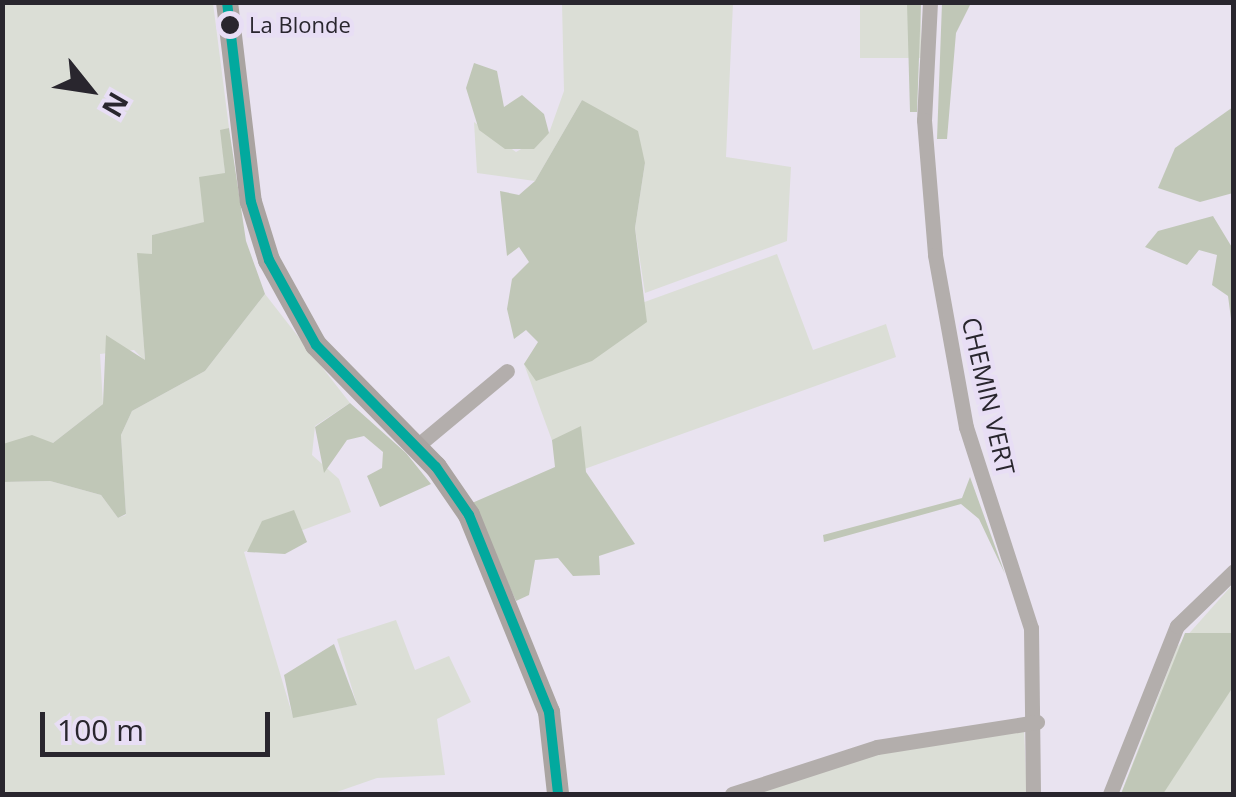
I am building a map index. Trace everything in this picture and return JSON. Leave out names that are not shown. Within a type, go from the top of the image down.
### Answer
[{"type":"main road","points":[[227,2],[249,186],[269,260],[316,344],[417,446],[468,515],[554,728],[558,794]]},
{"type":"street","name":"CHEMIN VERT","points":[[930,2],[924,120],[934,255],[966,427],[1027,608],[1037,722],[1033,794]]},
{"type":"street","points":[[417,446],[507,370]]},
{"type":"street","points":[[1110,794],[1177,626],[1234,570]]},
{"type":"street","points":[[732,794],[876,747],[1037,722]]},
{"type":"shaded area","points":[[3,3],[213,3],[229,128],[221,131],[225,173],[205,222],[152,235],[152,255],[138,254],[145,361],[134,350],[100,354],[103,404],[53,443],[3,444]]},
{"type":"shaded area","points":[[562,3],[733,3],[726,157],[791,167],[787,241],[645,293],[635,228],[645,163],[582,100],[535,181],[477,173],[474,122],[516,152],[549,133],[564,91]]},
{"type":"shaded area","points":[[860,3],[921,3],[921,58],[860,58]]},
{"type":"shaded area","points":[[777,254],[813,350],[886,324],[896,357],[565,476],[524,364],[545,338]]},
{"type":"shaded area","points":[[265,294],[350,403],[315,426],[312,455],[339,479],[351,512],[244,552],[293,717],[357,705],[337,639],[396,620],[415,670],[449,656],[471,702],[437,719],[445,775],[377,778],[331,794],[3,794],[2,482],[50,481],[101,495],[118,518],[126,515],[121,435],[132,411],[205,371]]},
{"type":"shaded area","points":[[1233,584],[1233,794],[1121,794],[1177,647]]},
{"type":"shaded area","points":[[1024,729],[1027,794],[750,794],[873,754]]},
{"type":"green space","points":[[907,3],[921,3],[917,112],[910,112]]},
{"type":"green space","points":[[942,3],[971,3],[956,33],[947,139],[937,139]]},
{"type":"green space","points":[[474,63],[497,71],[504,107],[522,95],[544,114],[549,133],[534,149],[505,149],[479,130],[466,88]]},
{"type":"green space","points":[[582,100],[638,131],[645,163],[635,228],[647,322],[592,361],[536,381],[524,364],[538,342],[526,330],[514,339],[507,309],[512,279],[529,262],[519,247],[507,256],[500,191],[519,195],[535,181]]},
{"type":"green space","points":[[1233,107],[1233,193],[1200,202],[1158,188],[1175,148]]},
{"type":"green space","points":[[229,128],[246,241],[265,294],[205,371],[132,411],[121,435],[126,514],[118,518],[101,495],[50,481],[3,482],[3,444],[32,435],[53,443],[103,404],[106,335],[145,360],[137,253],[152,254],[152,235],[204,222],[199,177],[225,173],[220,130]]},
{"type":"green space","points":[[1213,216],[1233,249],[1233,334],[1228,296],[1212,285],[1217,255],[1199,250],[1187,265],[1145,247],[1158,231]]},
{"type":"green space","points":[[350,403],[406,453],[431,484],[380,507],[367,476],[382,468],[383,452],[364,436],[347,440],[324,473],[315,427]]},
{"type":"green space","points":[[581,426],[586,472],[635,544],[599,556],[600,575],[573,576],[558,558],[535,560],[529,595],[516,601],[472,503],[555,467],[552,440]]},
{"type":"green space","points":[[970,477],[1005,574],[979,519],[961,504],[824,542],[823,535],[962,498]]},
{"type":"green space","points":[[294,510],[307,542],[285,554],[247,552],[262,521]]},
{"type":"green space","points":[[1185,633],[1233,633],[1233,687],[1163,794],[1121,794]]},
{"type":"green space","points":[[334,644],[357,705],[293,718],[284,675]]},
{"type":"transit line","points":[[227,2],[251,202],[269,260],[316,345],[436,467],[469,515],[549,712],[558,794]]},
{"type":"place","name":"La Blonde","points":[[230,25]]}]
